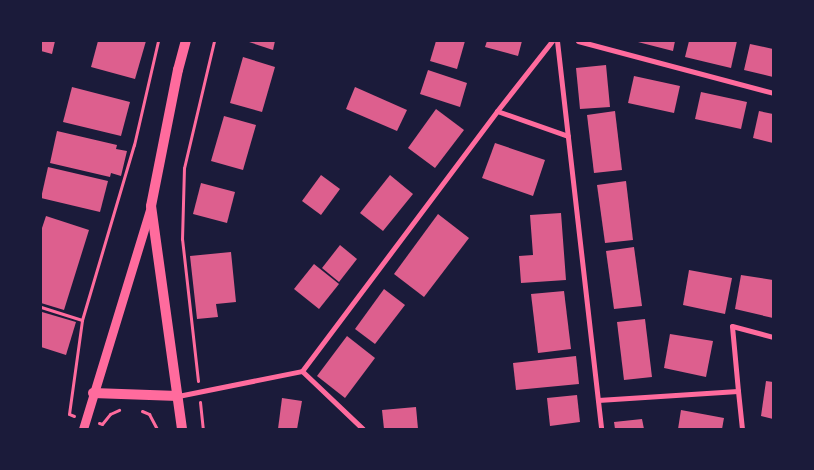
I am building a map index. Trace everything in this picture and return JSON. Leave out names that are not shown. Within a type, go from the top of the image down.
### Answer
[{"type":"main road","points":[[182,429],[151,206],[178,70],[186,41]]},
{"type":"main road","points":[[93,393],[178,396]]},
{"type":"street","points":[[178,396],[302,371],[497,111],[552,41]]},
{"type":"street","points":[[557,41],[601,429]]},
{"type":"street","points":[[578,41],[773,93]]},
{"type":"street","points":[[497,111],[568,136]]},
{"type":"street","points":[[83,429],[151,206]]},
{"type":"street","points":[[742,429],[732,326],[773,337]]},
{"type":"street","points":[[302,371],[362,429]]},
{"type":"street","points":[[598,400],[738,390]]},
{"type":"path","points":[[69,414],[82,320],[134,144],[158,41]]},
{"type":"path","points":[[204,429],[182,239],[184,168],[214,41]]},
{"type":"path","points":[[41,307],[82,320]]},
{"type":"path","points":[[102,424],[110,414],[122,408]]},
{"type":"path","points":[[136,409],[149,414],[157,429]]},
{"type":"building","points":[[41,41],[55,41],[52,54],[41,51]]},
{"type":"building","points":[[98,41],[146,41],[135,79],[91,67]]},
{"type":"building","points":[[246,41],[275,41],[273,50]]},
{"type":"building","points":[[436,41],[465,41],[457,69],[430,61]]},
{"type":"building","points":[[487,41],[522,41],[518,56],[485,47]]},
{"type":"building","points":[[634,41],[675,41],[673,51]]},
{"type":"building","points":[[689,41],[737,41],[731,68],[685,57]]},
{"type":"building","points":[[750,44],[773,49],[773,77],[744,70]]},
{"type":"building","points":[[243,57],[275,67],[262,112],[230,103]]},
{"type":"building","points":[[606,65],[610,107],[580,109],[576,68]]},
{"type":"building","points":[[428,70],[467,83],[460,107],[420,94]]},
{"type":"building","points":[[634,76],[680,86],[674,113],[628,103]]},
{"type":"building","points":[[72,87],[130,102],[121,136],[63,122]]},
{"type":"building","points":[[355,87],[407,110],[397,131],[346,109]]},
{"type":"building","points":[[701,92],[747,102],[741,129],[695,119]]},
{"type":"building","points":[[436,109],[464,130],[435,168],[408,148]]},
{"type":"building","points":[[615,111],[622,170],[594,173],[587,115]]},
{"type":"building","points":[[759,111],[773,114],[773,143],[753,138]]},
{"type":"building","points":[[224,116],[256,125],[243,170],[211,161]]},
{"type":"building","points":[[57,131],[117,145],[116,149],[127,151],[121,176],[111,173],[110,177],[50,163]]},
{"type":"building","points":[[495,143],[545,160],[533,196],[482,178]]},
{"type":"building","points":[[48,167],[108,181],[100,212],[41,198]]},
{"type":"building","points":[[321,175],[340,189],[321,215],[302,201]]},
{"type":"building","points":[[390,175],[413,194],[383,231],[360,213]]},
{"type":"building","points":[[626,181],[633,240],[605,243],[597,185]]},
{"type":"building","points":[[201,183],[235,192],[227,223],[193,214]]},
{"type":"building","points":[[561,213],[566,280],[521,283],[519,256],[533,255],[530,215]]},
{"type":"building","points":[[438,214],[469,238],[424,297],[394,274]]},
{"type":"building","points":[[46,216],[89,230],[64,310],[41,303],[41,231]]},
{"type":"building","points":[[340,245],[357,259],[339,282],[322,268]]},
{"type":"building","points":[[634,247],[642,306],[614,309],[606,251]]},
{"type":"building","points":[[231,252],[236,302],[216,304],[218,317],[197,319],[190,256]]},
{"type":"building","points":[[314,264],[339,284],[319,309],[294,289]]},
{"type":"building","points":[[689,270],[732,278],[725,314],[683,305]]},
{"type":"building","points":[[741,275],[773,280],[773,318],[735,309]]},
{"type":"building","points":[[384,289],[405,305],[375,344],[355,329]]},
{"type":"building","points":[[564,291],[571,349],[538,353],[531,294]]},
{"type":"building","points":[[42,312],[76,322],[66,355],[41,347]]},
{"type":"building","points":[[645,319],[652,377],[624,380],[617,322]]},
{"type":"building","points":[[670,334],[713,341],[706,377],[664,368]]},
{"type":"building","points":[[347,336],[375,358],[345,398],[317,376]]},
{"type":"building","points":[[576,356],[579,384],[516,390],[513,363]]},
{"type":"building","points":[[766,381],[773,382],[773,419],[761,416]]},
{"type":"building","points":[[577,395],[580,422],[550,426],[547,398]]},
{"type":"building","points":[[282,398],[302,401],[297,429],[278,429]]},
{"type":"building","points":[[416,407],[418,429],[384,429],[382,410]]},
{"type":"building","points":[[681,410],[724,418],[722,429],[678,429]]},
{"type":"building","points":[[642,419],[644,429],[615,429],[614,422]]}]
